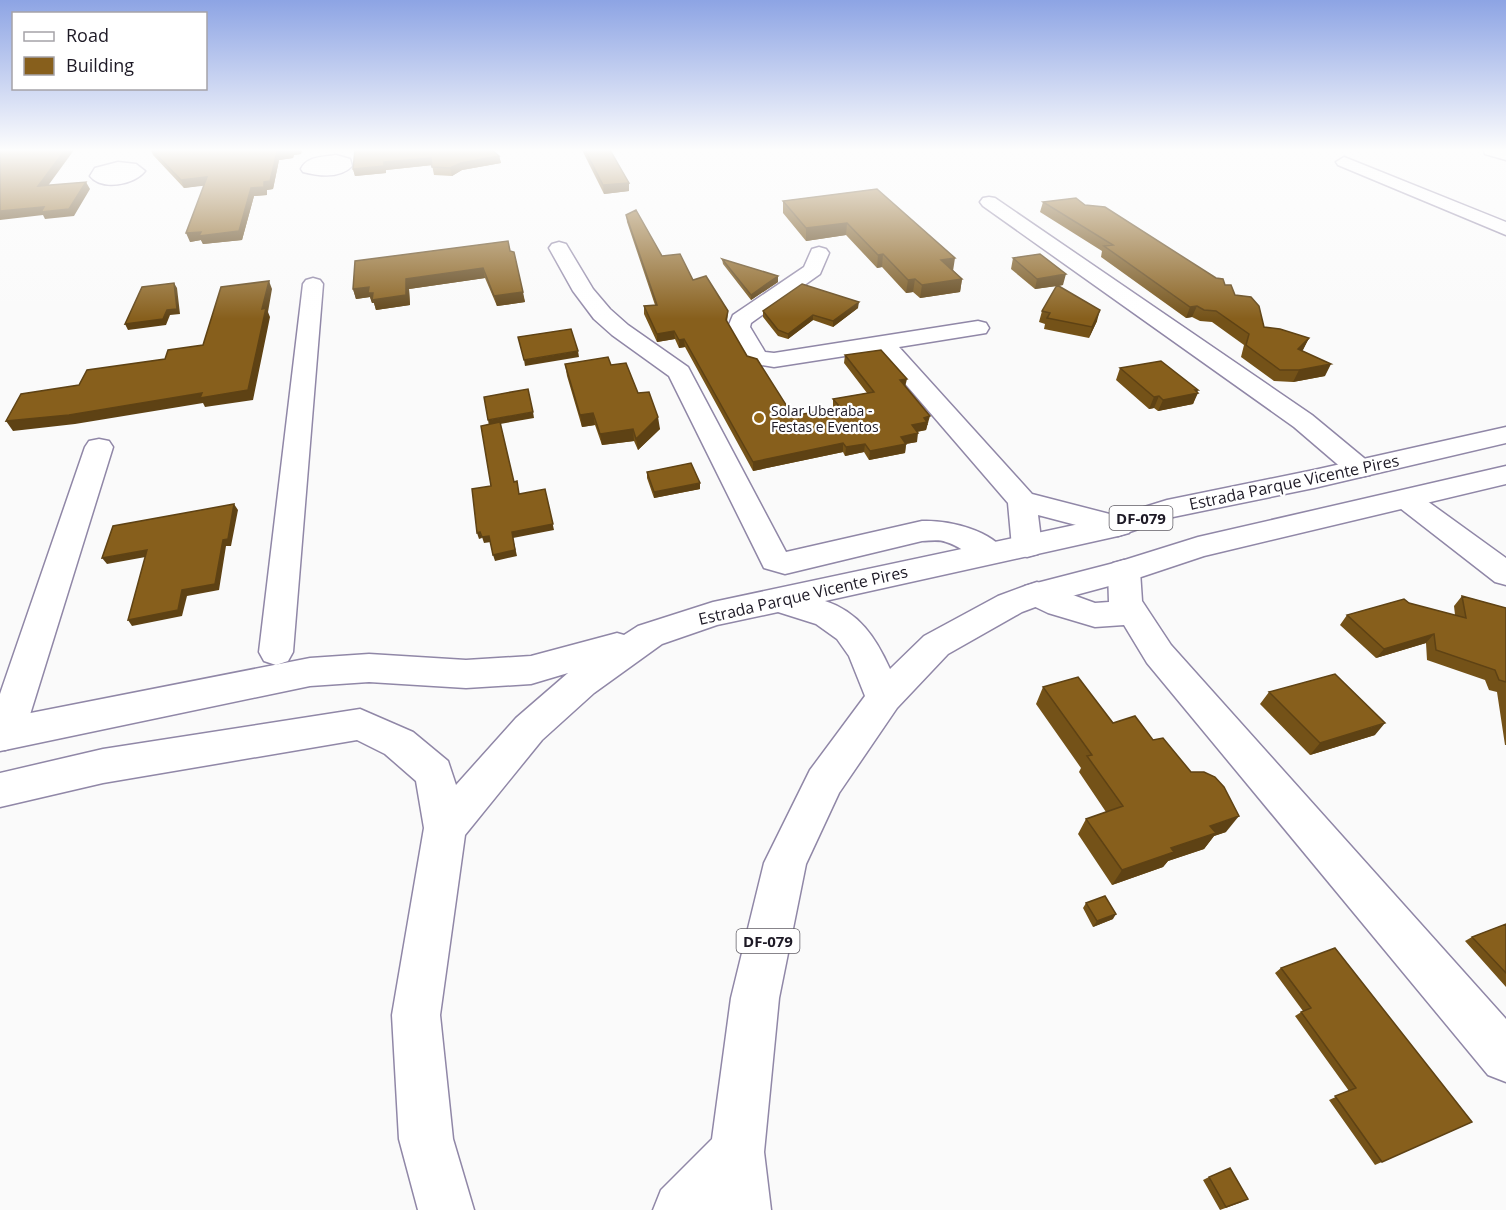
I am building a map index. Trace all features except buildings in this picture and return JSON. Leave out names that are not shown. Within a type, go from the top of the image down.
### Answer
[{"type":"street","points":[[995,206],[1303,421],[1360,469]]},
{"type":"street","points":[[1452,206],[1506,229]]},
{"type":"street","points":[[560,248],[583,291],[602,315],[679,372],[775,560],[785,563],[922,531],[938,530],[957,534],[991,554]]},
{"type":"street","points":[[819,253],[813,270],[741,320],[739,327],[757,358],[774,360],[978,328]]},
{"type":"street","points":[[287,663],[313,284]]},
{"type":"street","points":[[884,343],[1022,501],[1118,526]]},
{"type":"street","name":"Estrada Parque Vicente Pires","points":[[445,828],[530,729],[581,683],[650,635],[713,614],[775,598],[1027,547],[1118,526],[1167,509],[1360,469],[1506,435]]},
{"type":"street","points":[[2,735],[99,447]]},
{"type":"street","name":"DF-079","points":[[743,1210],[737,1152],[755,998],[785,863],[824,782],[884,698],[936,645],[1010,604],[1037,594],[1124,571],[1198,547],[1506,475]]},
{"type":"street","points":[[1406,499],[1506,574]]},
{"type":"street","points":[[1022,501],[1027,547]]},
{"type":"street","points":[[1124,571],[1126,606],[1133,612],[1159,654],[1506,1058]]},
{"type":"street","points":[[1037,594],[1060,605],[1095,615],[1133,612]]},
{"type":"street","points":[[775,598],[827,615],[845,626],[858,641],[884,698]]},
{"type":"street","points":[[2,735],[244,685],[287,663],[466,674],[531,670],[650,635]]},
{"type":"street","points":[[0,790],[103,766],[360,723],[399,743],[434,773],[445,828],[416,1016],[426,1139],[446,1210]]},
{"type":"street","points":[[681,1210],[737,1152]]},
{"type":"place","name":"Solar Uberaba - Festas e Eventos","points":[[759,418]]}]
